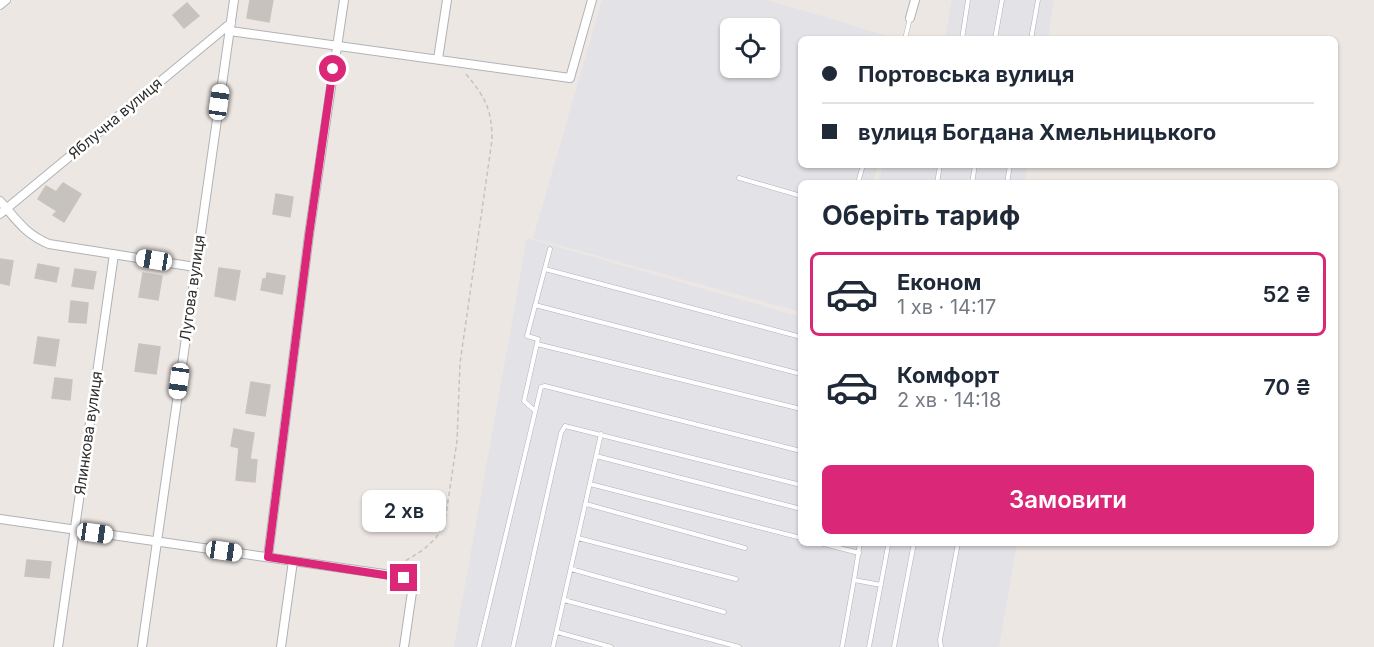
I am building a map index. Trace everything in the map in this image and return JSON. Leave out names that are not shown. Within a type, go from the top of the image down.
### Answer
[{"type":"street","points":[[0,5],[6,0]]},
{"type":"street","name":"Лугова вулиця","points":[[142,647],[234,0]]},
{"type":"street","points":[[268,557],[309,235],[344,0]]},
{"type":"street","points":[[438,59],[447,0]]},
{"type":"street","points":[[230,27],[337,46],[570,78],[592,0]]},
{"type":"street","points":[[910,18],[915,0]]},
{"type":"street","name":"Яблучна вулиця","points":[[2,208],[230,27]]},
{"type":"street","points":[[2,208],[25,230],[50,244],[195,267]]},
{"type":"street","name":"Ялинкова вулиця","points":[[58,647],[114,254]]},
{"type":"street","points":[[0,519],[398,576],[408,581],[412,592],[404,647]]},
{"type":"street","points":[[281,647],[293,561]]},
{"type":"lane","points":[[962,36],[968,0]]},
{"type":"lane","points":[[996,36],[1002,0]]},
{"type":"lane","points":[[1032,36],[1038,0]]},
{"type":"lane","points":[[906,36],[910,18]]},
{"type":"lane","points":[[739,178],[798,195]]},
{"type":"lane","points":[[535,411],[524,401],[538,339],[527,336],[550,249]]},
{"type":"lane","points":[[545,269],[798,336]]},
{"type":"lane","points":[[535,305],[798,373]]},
{"type":"lane","points":[[537,344],[798,408]]},
{"type":"lane","points":[[479,647],[541,387],[545,386],[798,450]]},
{"type":"lane","points":[[513,647],[561,433],[565,426],[798,484]]},
{"type":"lane","points":[[553,647],[601,434]]},
{"type":"lane","points":[[597,456],[798,508]]},
{"type":"lane","points":[[590,484],[798,537]]},
{"type":"lane","points":[[586,504],[746,548]]},
{"type":"lane","points":[[578,538],[736,579]]},
{"type":"lane","points":[[832,546],[859,553]]},
{"type":"lane","points":[[842,647],[860,546]]},
{"type":"lane","points":[[869,647],[888,546]]},
{"type":"lane","points":[[894,647],[913,546]]},
{"type":"lane","points":[[941,647],[940,640],[958,546]]},
{"type":"lane","points":[[571,568],[724,612]]},
{"type":"lane","points":[[854,580],[881,585]]},
{"type":"lane","points":[[564,600],[739,647]]},
{"type":"lane","points":[[556,633],[611,647]]},
{"type":"path","points":[[398,576],[402,563],[436,538],[445,521],[458,441],[460,363],[492,140],[492,123],[488,105],[482,94],[455,61]]},
{"type":"shaded area","points":[[602,0],[768,0],[888,36],[798,36],[798,168],[877,168],[874,180],[798,180],[798,311],[533,238]]},
{"type":"shaded area","points":[[952,0],[1054,0],[1048,36],[946,36]]},
{"type":"shaded area","points":[[882,168],[1027,168],[1025,180],[879,180]]},
{"type":"shaded area","points":[[527,238],[798,316],[798,546],[1016,546],[999,647],[454,647]]},
{"type":"building","points":[[250,0],[273,0],[269,22],[247,18]]},
{"type":"building","points":[[187,3],[199,16],[184,28],[173,15]]},
{"type":"building","points":[[63,183],[81,194],[64,222],[53,215],[57,211],[38,199],[46,186],[56,192]]},
{"type":"building","points":[[276,194],[293,197],[290,217],[273,214]]},
{"type":"building","points":[[0,259],[13,261],[9,285],[0,283]]},
{"type":"building","points":[[38,264],[59,268],[56,282],[35,278]]},
{"type":"building","points":[[219,268],[240,271],[235,300],[215,296]]},
{"type":"building","points":[[75,269],[96,272],[93,289],[72,286]]},
{"type":"building","points":[[143,273],[162,276],[158,300],[139,297]]},
{"type":"building","points":[[267,273],[285,276],[282,294],[261,290]]},
{"type":"building","points":[[71,301],[88,303],[86,323],[69,322]]},
{"type":"building","points":[[38,337],[59,340],[55,366],[34,363]]},
{"type":"building","points":[[139,344],[160,347],[156,374],[135,371]]},
{"type":"building","points":[[55,378],[72,380],[70,400],[52,398]]},
{"type":"building","points":[[251,382],[270,385],[265,416],[246,413]]},
{"type":"building","points":[[234,429],[254,433],[250,459],[257,460],[255,482],[236,480],[239,448],[231,446]]},
{"type":"building","points":[[27,560],[51,562],[49,578],[25,576]]},
{"type":"route","points":[[333,69],[309,235],[268,557],[404,578]]}]
